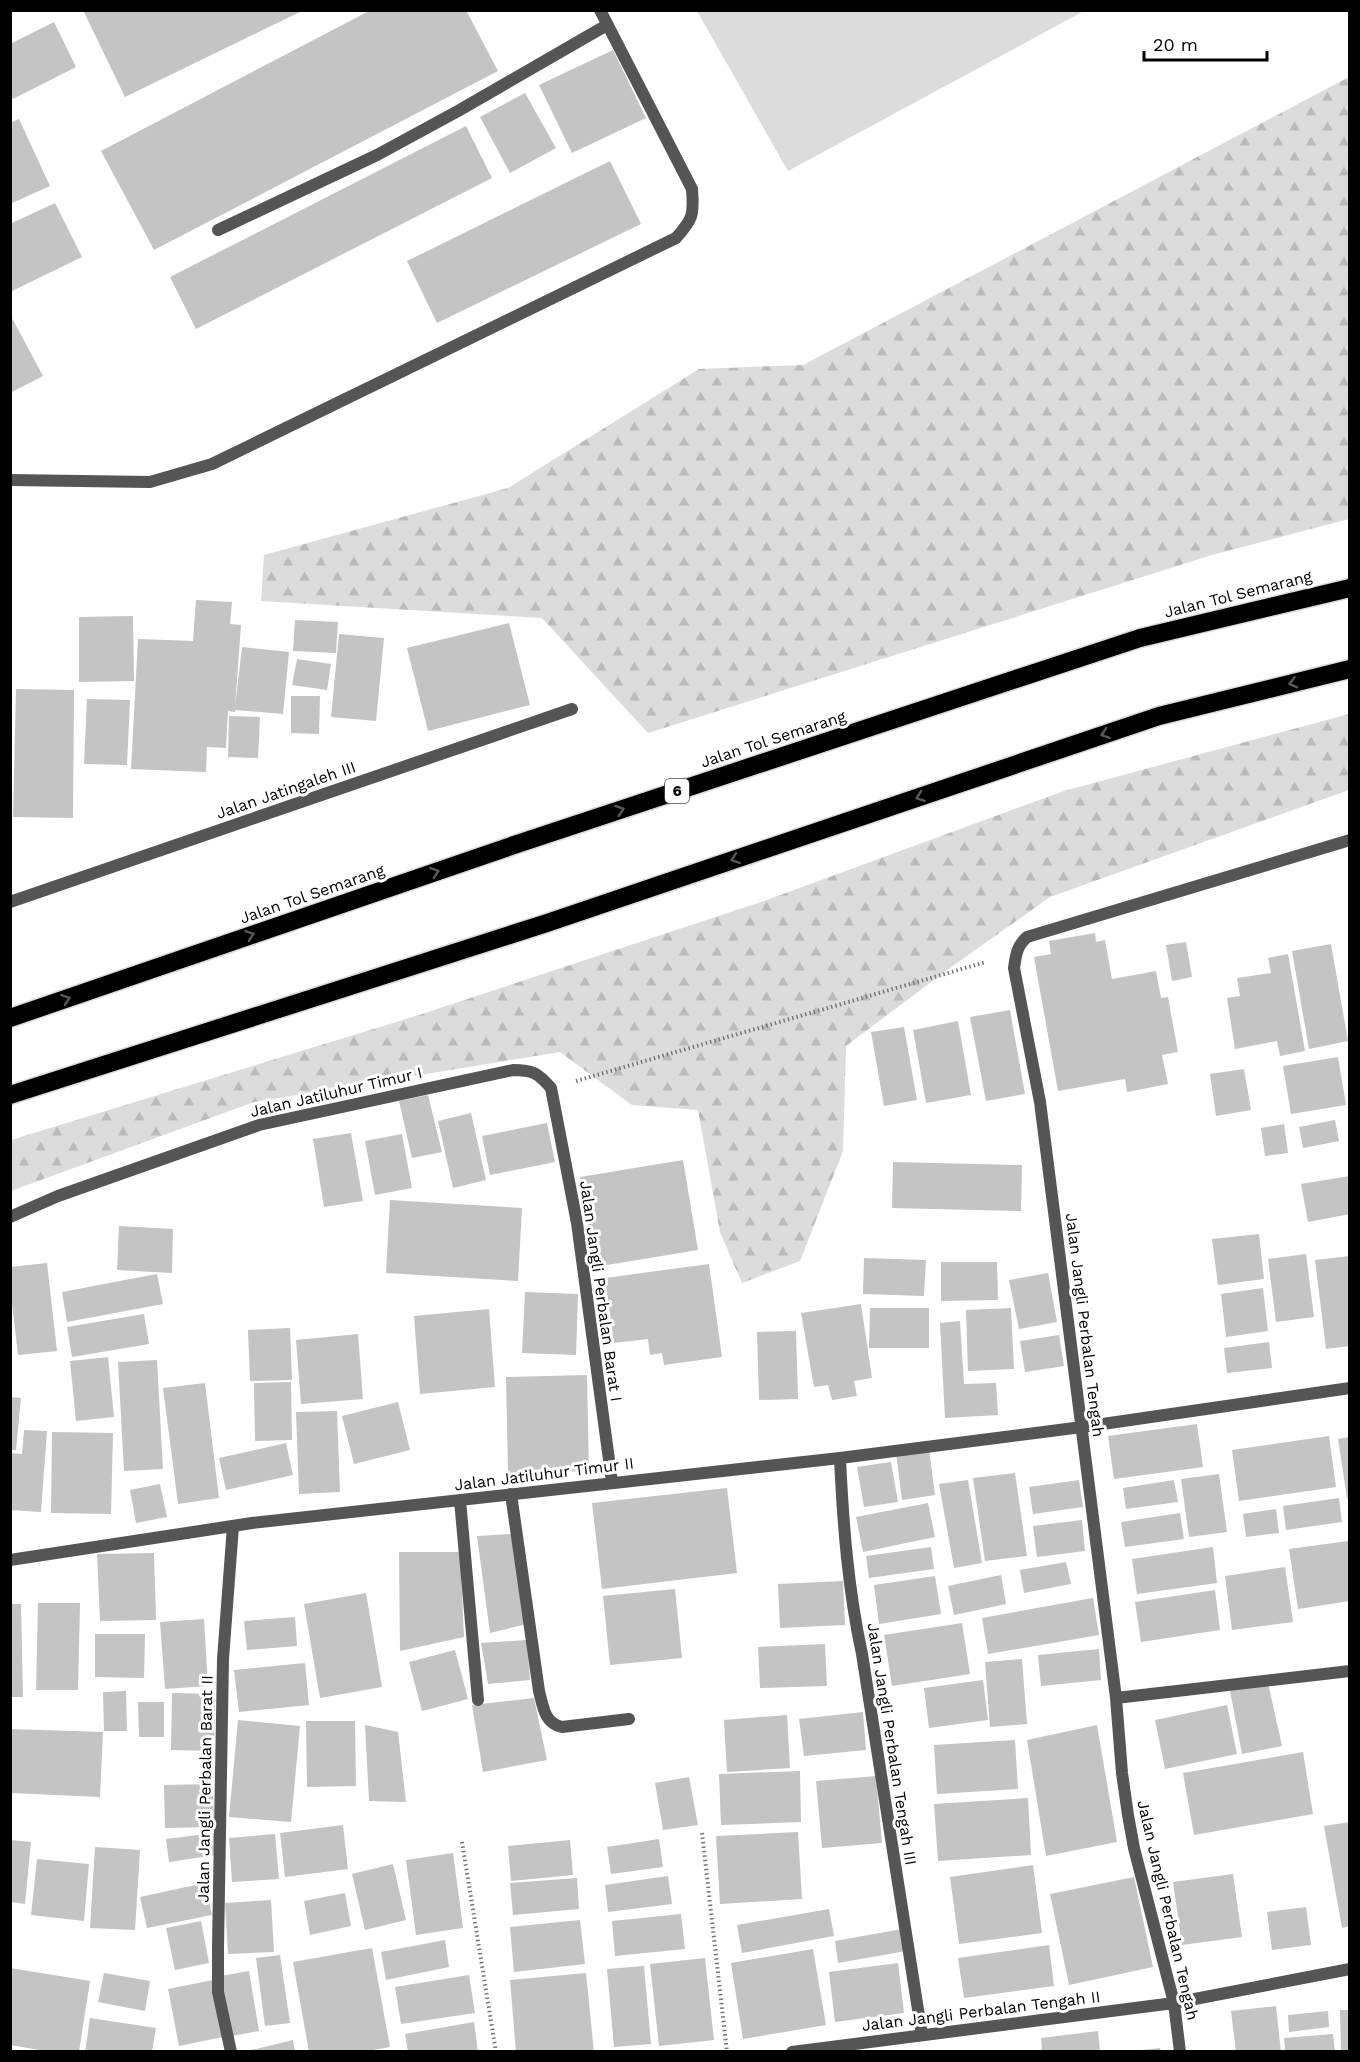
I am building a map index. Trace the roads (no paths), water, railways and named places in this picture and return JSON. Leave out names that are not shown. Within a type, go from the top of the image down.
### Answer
[{"type":"highway","name":"Jalan Tol Semarang","points":[[10,1018],[517,844],[1140,638],[1350,588]]},
{"type":"highway","points":[[10,1095],[547,923],[1159,716],[1350,669]]},
{"type":"street","points":[[10,480],[150,482],[212,464],[676,238],[690,222],[694,207],[692,189],[600,10]]},
{"type":"street","points":[[219,230],[387,150],[607,25]]},
{"type":"street","name":"Jalan Jatingaleh III","points":[[10,903],[572,710]]},
{"type":"street","name":"Jalan Jangli Perbalan Tengah","points":[[1180,2052],[1174,2003],[1132,1837],[1122,1773],[1116,1698],[1040,1102],[1014,968],[1016,953],[1020,944],[1027,937],[1350,840]]},
{"type":"street","name":"Jalan Jatiluhur Timur I","points":[[10,1217],[58,1196],[259,1125],[513,1070],[530,1070],[541,1077],[551,1088]]},
{"type":"street","name":"Jalan Jangli Perbalan Barat I","points":[[551,1088],[577,1223],[612,1482]]},
{"type":"street","name":"Jalan Jatiluhur Timur II","points":[[10,1560],[233,1526],[840,1458],[1082,1427],[1350,1388]]},
{"type":"street","name":"Jalan Jangli Perbalan Tengah III","points":[[840,1458],[843,1526],[852,1607],[862,1654],[922,2035]]},
{"type":"street","points":[[511,1494],[539,1691],[548,1720],[562,1727],[629,1719]]},
{"type":"street","points":[[460,1500],[478,1700]]},
{"type":"street","name":"Jalan Jangli Perbalan Barat II","points":[[231,2052],[218,1992],[218,1947],[223,1659],[233,1526]]},
{"type":"street","points":[[1116,1698],[1350,1671]]},
{"type":"street","name":"Jalan Jangli Perbalan Tengah II","points":[[792,2052],[1174,2003],[1350,1969]]}]
